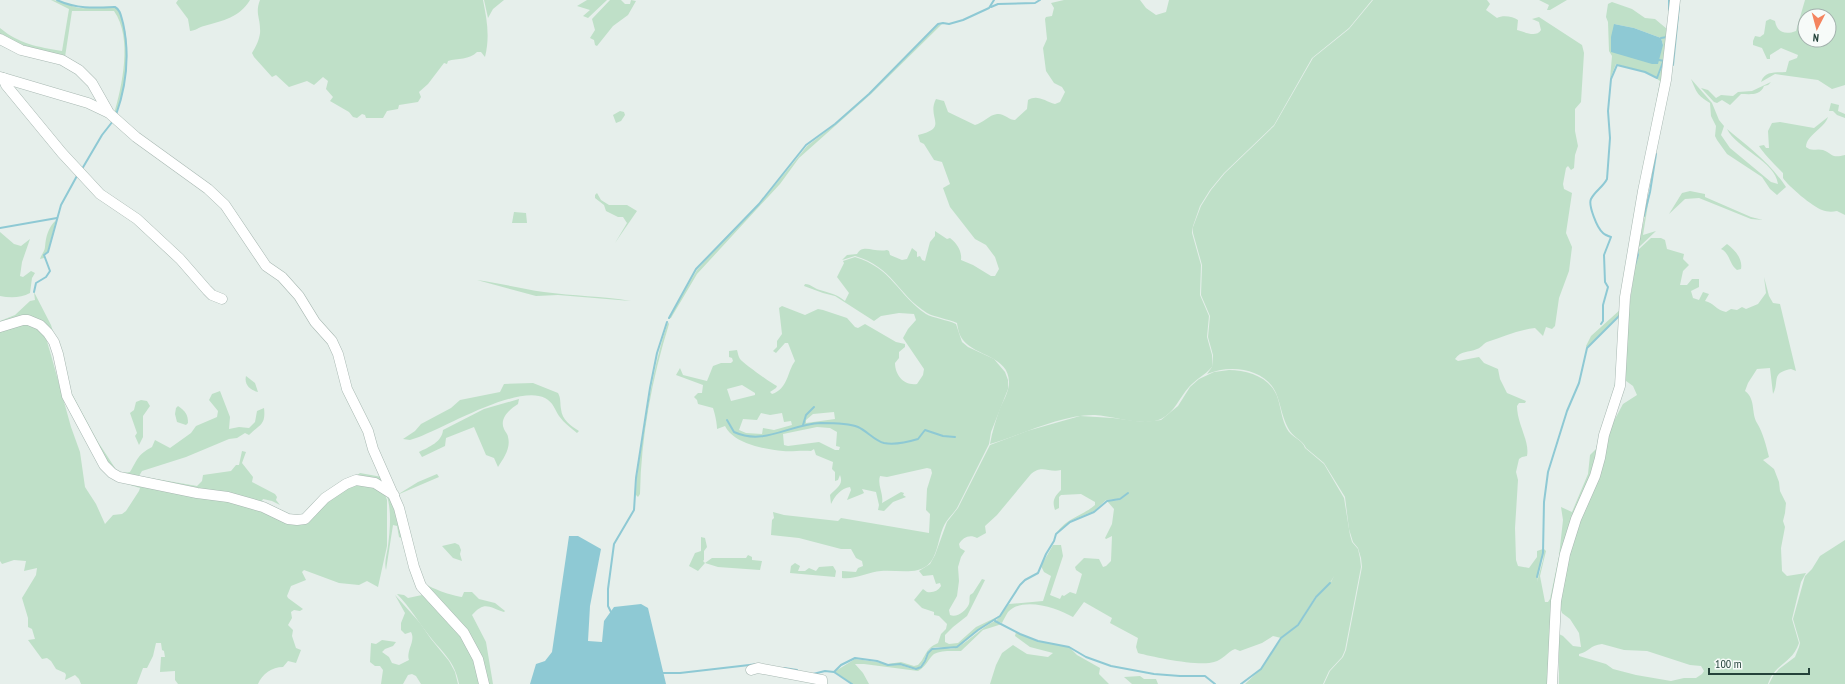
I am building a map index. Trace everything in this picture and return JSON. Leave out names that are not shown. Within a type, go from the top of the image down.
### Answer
[{"type":"street","points":[[1552,684],[1556,601],[1565,554],[1576,519],[1595,476],[1604,435],[1620,386],[1626,298],[1644,191],[1666,80],[1671,45],[1674,0]]},
{"type":"street","points":[[0,38],[21,50],[62,60],[79,70],[92,83],[109,113]]},
{"type":"street","points":[[2,77],[99,107],[109,113],[136,137],[208,189],[225,205],[266,266],[282,277],[299,296],[315,322],[336,349],[347,389],[368,431],[376,457],[394,495],[421,586],[464,633],[478,659],[484,684]]},
{"type":"street","points":[[2,77],[6,85],[100,194],[137,219],[180,259],[212,295],[222,299]]},
{"type":"street","points":[[0,327],[23,320],[28,320],[40,325],[48,333],[54,342],[58,354],[65,390],[69,401],[104,465],[115,476],[198,493],[228,497],[263,507],[288,519],[297,520],[304,519],[325,498],[356,480],[375,483],[394,495]]},
{"type":"street","points":[[751,670],[758,668],[822,680],[822,684]]},
{"type":"green space","points":[[51,0],[79,8],[117,8],[126,33],[127,61],[126,75],[116,115],[114,114],[123,76],[124,48],[120,22],[114,11],[72,11],[65,57],[80,69],[28,51],[0,37],[0,28],[14,38],[29,44],[62,51],[69,9]]},
{"type":"green space","points":[[178,0],[250,0],[236,15],[190,31],[188,19],[176,3]]},
{"type":"green space","points":[[260,0],[483,0],[487,22],[487,50],[485,57],[481,52],[477,52],[471,56],[448,61],[447,64],[444,63],[428,84],[419,92],[421,97],[418,102],[399,105],[398,109],[387,111],[383,118],[366,118],[365,115],[362,114],[357,118],[353,117],[349,112],[330,101],[333,97],[326,89],[328,81],[323,77],[314,85],[307,81],[289,87],[276,75],[272,77],[254,57],[252,53],[260,35],[258,12]]},
{"type":"green space","points":[[484,0],[504,0],[493,9],[488,18]]},
{"type":"green space","points":[[587,0],[607,0],[588,18],[583,16],[590,10],[577,6]]},
{"type":"green space","points":[[610,0],[621,0],[625,4],[630,4],[631,0],[636,1],[628,15],[613,26],[597,46],[595,45],[594,40],[590,38],[595,30],[592,19]]},
{"type":"green space","points":[[1064,0],[1140,0],[1146,8],[1156,15],[1166,12],[1169,0],[1372,0],[1349,28],[1312,58],[1274,125],[1224,173],[1210,190],[1200,206],[1192,233],[1201,265],[1200,295],[1209,316],[1207,337],[1212,355],[1212,367],[1192,384],[1170,413],[1161,419],[1138,422],[1095,415],[1069,418],[1056,421],[990,444],[997,417],[1009,385],[1008,373],[1004,367],[990,357],[968,345],[963,340],[958,330],[957,323],[927,313],[917,306],[887,274],[878,267],[855,256],[842,260],[847,255],[857,254],[862,249],[866,249],[882,251],[887,250],[889,251],[890,255],[902,260],[907,259],[912,248],[917,252],[917,257],[920,256],[922,260],[925,261],[930,242],[935,236],[935,231],[947,239],[950,238],[957,245],[960,251],[961,260],[973,265],[991,276],[995,276],[999,269],[995,257],[986,245],[975,239],[950,207],[943,188],[950,184],[942,162],[934,160],[924,144],[920,142],[918,135],[928,132],[935,126],[933,112],[936,99],[944,101],[948,112],[975,125],[997,114],[1015,120],[1027,109],[1028,100],[1031,98],[1038,98],[1055,104],[1060,102],[1065,92],[1062,87],[1054,83],[1046,71],[1043,48],[1047,39],[1045,19],[1046,17],[1052,16],[1054,8],[1051,3]]},
{"type":"green space","points":[[1373,0],[1487,0],[1490,4],[1486,10],[1497,18],[1508,16],[1518,20],[1517,30],[1530,34],[1536,34],[1541,30],[1539,22],[1532,19],[1539,17],[1582,45],[1584,53],[1581,102],[1575,109],[1575,131],[1578,146],[1575,155],[1574,168],[1571,170],[1568,166],[1566,168],[1563,184],[1564,189],[1572,193],[1566,233],[1572,247],[1569,271],[1559,298],[1555,326],[1552,329],[1546,327],[1543,336],[1535,328],[1523,330],[1487,342],[1474,350],[1460,354],[1455,359],[1458,361],[1479,357],[1484,363],[1498,369],[1500,379],[1507,393],[1526,401],[1525,403],[1519,403],[1517,406],[1519,419],[1527,444],[1527,456],[1519,459],[1516,472],[1518,480],[1515,528],[1516,560],[1518,566],[1529,568],[1537,557],[1537,551],[1543,549],[1537,582],[1543,560],[1544,549],[1546,551],[1540,576],[1545,602],[1548,602],[1550,599],[1559,556],[1563,520],[1561,507],[1572,512],[1588,474],[1590,455],[1596,449],[1601,428],[1610,407],[1614,392],[1619,342],[1618,386],[1599,458],[1569,536],[1550,684],[1324,684],[1330,671],[1343,657],[1346,650],[1362,567],[1358,548],[1353,542],[1349,529],[1345,497],[1324,463],[1306,448],[1305,445],[1290,431],[1284,420],[1276,393],[1264,378],[1246,370],[1236,369],[1226,369],[1207,374],[1212,367],[1213,355],[1208,337],[1210,316],[1201,295],[1202,265],[1193,233],[1193,227],[1201,206],[1211,190],[1225,173],[1274,126],[1313,58],[1349,29]]},
{"type":"green space","points":[[1539,0],[1567,0],[1550,10],[1547,10],[1549,5]]},
{"type":"green space","points":[[1669,0],[1673,0],[1669,45],[1623,311],[1587,348],[1586,346],[1591,336],[1621,309],[1660,81],[1657,79],[1664,61],[1668,41]]},
{"type":"green space","points":[[1805,0],[1845,0],[1845,85],[1832,89],[1818,80],[1775,74],[1761,82],[1768,74],[1775,72],[1786,72],[1789,61],[1797,58],[1798,55],[1781,48],[1770,55],[1770,59],[1767,59],[1762,48],[1753,45],[1755,36],[1760,37],[1764,34],[1766,21],[1770,19],[1775,21],[1776,25],[1782,32],[1789,33],[1796,31],[1797,28],[1797,48],[1837,48],[1837,8],[1803,8]]},
{"type":"green space","points":[[1612,2],[1632,9],[1645,18],[1655,19],[1667,29],[1663,61],[1657,77],[1616,64],[1610,79],[1612,56],[1609,51],[1608,22],[1606,17],[1608,4]],"holes":[[[1614,24],[1634,28],[1661,38],[1663,45]]]},
{"type":"green space","points":[[942,24],[871,94],[799,158],[780,184],[697,274],[671,318],[668,319],[697,270],[727,236],[759,205],[807,146],[836,124],[869,95],[938,25]]},
{"type":"green space","points":[[1691,79],[1712,103],[1719,120],[1724,126],[1721,135],[1730,148],[1771,182],[1778,184],[1770,169],[1739,143],[1727,129],[1759,156],[1780,178],[1786,187],[1777,195],[1770,189],[1762,177],[1727,154],[1715,136],[1716,126],[1711,116],[1710,103],[1702,98],[1698,93]]},
{"type":"green space","points":[[1771,82],[1757,93],[1741,94],[1730,105],[1722,100],[1717,103],[1714,102],[1701,88],[1708,90],[1716,98],[1721,95],[1733,96],[1738,92],[1752,91]]},
{"type":"green space","points":[[1831,103],[1839,105],[1838,111],[1845,114],[1845,118],[1837,115],[1833,111],[1829,111]]},
{"type":"green space","points":[[620,111],[624,112],[625,115],[621,121],[616,123],[613,115]]},
{"type":"green space","points":[[1828,117],[1823,125],[1809,139],[1806,147],[1810,149],[1823,150],[1834,156],[1845,155],[1845,215],[1837,211],[1830,212],[1822,210],[1801,196],[1786,182],[1783,178],[1783,173],[1759,146],[1764,145],[1766,148],[1769,148],[1768,131],[1772,123],[1780,122],[1814,128]]},
{"type":"green space","points":[[1690,191],[1705,194],[1705,197],[1751,217],[1763,220],[1751,219],[1699,198],[1685,199],[1669,214],[1682,193]]},
{"type":"green space","points":[[1650,192],[1643,235],[1656,231],[1638,248]]},
{"type":"green space","points":[[597,193],[601,200],[609,205],[627,205],[637,211],[615,243],[627,223],[623,217],[618,217],[606,211],[604,205],[595,198]]},
{"type":"green space","points":[[514,212],[526,213],[527,223],[512,223]]},
{"type":"green space","points":[[56,220],[48,251],[44,255],[44,258],[40,259],[45,248],[48,232]]},
{"type":"green space","points":[[0,232],[14,244],[21,246],[30,239],[22,262],[20,276],[23,277],[31,271],[35,273],[32,278],[30,293],[27,295],[15,297],[0,296]]},
{"type":"green space","points":[[1651,238],[1661,238],[1665,240],[1667,249],[1684,254],[1683,259],[1689,265],[1683,271],[1680,285],[1687,285],[1692,279],[1699,279],[1699,287],[1691,291],[1693,298],[1699,300],[1703,292],[1709,294],[1705,301],[1723,311],[1726,312],[1731,309],[1737,310],[1742,307],[1746,309],[1758,304],[1766,293],[1764,277],[1769,296],[1773,303],[1780,304],[1796,371],[1791,369],[1778,375],[1773,394],[1770,368],[1757,369],[1745,391],[1751,398],[1755,419],[1763,435],[1767,448],[1769,457],[1763,460],[1774,469],[1779,482],[1780,491],[1786,503],[1783,521],[1785,527],[1781,548],[1782,571],[1787,576],[1806,573],[1801,582],[1792,619],[1799,643],[1792,655],[1771,677],[1768,684],[1559,684],[1559,634],[1573,646],[1581,647],[1579,633],[1570,619],[1562,613],[1560,608],[1563,577],[1608,432],[1623,404],[1637,395],[1633,386],[1622,378],[1630,284],[1629,308],[1635,267],[1639,255],[1638,250]],"holes":[[[1602,644],[1624,650],[1647,651],[1690,665],[1701,666],[1704,671],[1696,678],[1684,678],[1671,681],[1636,675],[1613,669],[1606,664],[1579,656],[1579,654],[1592,647]]]},
{"type":"green space","points":[[1727,244],[1740,258],[1741,269],[1737,270],[1734,268],[1726,253],[1721,249]]},
{"type":"green space","points":[[855,257],[878,268],[926,314],[956,324],[962,342],[968,347],[994,359],[1005,372],[1008,380],[1008,389],[991,432],[989,444],[957,508],[947,520],[943,528],[934,557],[925,567],[918,570],[881,571],[851,578],[842,578],[842,571],[856,572],[858,568],[863,566],[862,561],[856,558],[851,549],[841,549],[799,538],[771,535],[772,520],[774,518],[773,512],[784,515],[838,521],[841,518],[929,533],[930,514],[926,510],[927,489],[932,473],[931,469],[927,468],[887,477],[880,476],[879,483],[882,503],[901,492],[904,493],[903,495],[906,497],[893,502],[884,511],[878,510],[879,505],[876,492],[862,489],[864,493],[847,500],[851,490],[850,487],[839,493],[831,504],[830,495],[839,486],[841,481],[840,475],[838,480],[835,481],[835,472],[832,469],[833,462],[816,455],[814,449],[811,451],[783,451],[767,449],[742,441],[729,432],[725,426],[717,429],[713,408],[698,404],[694,397],[698,393],[702,393],[703,385],[676,375],[680,368],[683,375],[707,381],[713,366],[721,363],[731,363],[733,361],[732,358],[729,357],[729,351],[737,350],[739,358],[742,361],[777,386],[770,392],[772,394],[777,392],[784,384],[795,361],[788,343],[785,343],[776,353],[773,351],[777,347],[777,341],[782,334],[779,308],[782,306],[805,315],[818,309],[823,310],[847,318],[855,327],[858,328],[865,324],[896,342],[905,344],[905,347],[899,352],[899,358],[895,363],[895,367],[901,379],[908,383],[917,384],[923,375],[924,369],[903,338],[908,329],[916,320],[914,314],[899,313],[881,316],[874,321],[835,296],[804,286],[805,284],[809,285],[836,295],[845,301],[849,293],[837,277],[844,263],[843,261]],"holes":[[[742,385],[755,393],[755,395],[731,401],[727,389]],[[834,412],[835,419],[806,423],[806,420],[813,414]],[[761,413],[770,415],[782,413],[784,422],[791,421],[792,425],[774,430],[763,428],[762,434],[746,433],[739,430],[743,419],[757,420]],[[817,427],[830,428],[837,432],[836,446],[840,447],[839,450],[835,450],[819,442],[788,446],[784,445],[783,434]]]},
{"type":"green space","points":[[477,280],[544,292],[631,301],[558,295],[536,296]]},
{"type":"green space","points":[[34,292],[51,325],[72,394],[98,442],[117,471],[122,473],[130,472],[138,458],[143,452],[152,447],[155,440],[170,448],[191,433],[196,426],[217,417],[218,411],[209,400],[212,394],[220,391],[230,417],[229,429],[239,427],[249,428],[255,422],[257,411],[264,408],[264,418],[261,424],[249,435],[245,433],[237,438],[229,439],[186,457],[142,471],[139,476],[197,486],[202,481],[203,475],[231,471],[236,465],[239,465],[242,451],[246,452],[242,463],[253,477],[252,482],[275,494],[277,497],[276,500],[280,505],[263,499],[262,501],[294,516],[303,515],[360,473],[382,477],[390,490],[360,478],[300,519],[271,508],[116,475],[75,409],[61,361],[40,324],[0,326],[0,321],[15,315],[30,301],[35,300]]},
{"type":"green space","points":[[668,322],[669,324],[657,365],[648,408],[656,365]]},
{"type":"green space","points":[[13,324],[36,324],[46,338],[71,427],[80,452],[85,487],[96,504],[105,524],[113,515],[122,514],[126,511],[139,491],[140,488],[127,484],[219,497],[292,522],[336,492],[364,481],[385,494],[387,500],[387,546],[378,587],[367,581],[359,585],[339,583],[304,570],[302,572],[306,580],[291,586],[287,596],[303,609],[300,611],[294,610],[291,612],[292,618],[288,625],[293,630],[292,636],[296,648],[301,650],[296,663],[288,661],[283,667],[271,670],[262,677],[258,684],[178,684],[175,680],[175,671],[160,672],[161,657],[165,657],[161,643],[156,643],[153,656],[147,668],[143,668],[137,684],[81,684],[75,675],[65,680],[65,673],[56,669],[47,658],[42,659],[28,640],[35,639],[32,629],[28,627],[28,618],[22,598],[36,575],[37,568],[24,571],[26,561],[14,560],[2,564],[0,561],[0,329]]},
{"type":"green space","points":[[1237,370],[1252,374],[1259,377],[1271,386],[1278,399],[1285,426],[1291,434],[1304,445],[1305,448],[1324,464],[1344,498],[1350,535],[1352,542],[1358,549],[1361,567],[1345,650],[1342,657],[1329,671],[1323,684],[1245,684],[1261,669],[1282,638],[1298,625],[1316,598],[1331,582],[1334,576],[1330,583],[1315,597],[1298,624],[1281,638],[1273,636],[1262,643],[1240,651],[1235,649],[1217,661],[1207,663],[1176,661],[1138,653],[1136,647],[1138,638],[1110,623],[1112,618],[1084,602],[1073,617],[1050,607],[1031,604],[1014,607],[1008,612],[1002,623],[996,621],[1009,604],[1043,601],[1051,576],[1044,572],[1041,566],[1053,545],[1061,545],[1063,556],[1050,595],[1060,599],[1062,595],[1064,596],[1070,592],[1076,594],[1082,574],[1076,570],[1075,567],[1084,558],[1099,559],[1103,567],[1111,561],[1112,536],[1106,539],[1105,538],[1112,524],[1114,509],[1107,501],[1120,500],[1129,492],[1119,499],[1106,500],[1094,511],[1070,521],[1056,534],[1060,528],[1069,521],[1095,505],[1095,502],[1081,494],[1061,495],[1059,497],[1059,508],[1055,510],[1054,499],[1061,490],[1061,470],[1056,471],[1042,469],[1031,474],[997,515],[985,526],[986,533],[977,538],[972,536],[967,537],[959,544],[960,548],[965,551],[961,557],[958,567],[959,581],[957,596],[949,610],[950,615],[956,616],[968,607],[970,595],[982,579],[985,580],[967,616],[945,635],[945,642],[949,644],[958,643],[976,627],[999,616],[976,631],[957,647],[932,648],[929,650],[920,667],[916,669],[900,664],[888,664],[901,662],[914,666],[918,665],[928,650],[933,645],[938,643],[941,634],[946,629],[947,624],[939,616],[934,615],[934,612],[922,608],[914,600],[923,589],[927,592],[933,592],[941,586],[940,583],[936,584],[933,575],[923,576],[919,571],[930,564],[935,555],[947,522],[958,508],[990,445],[1027,431],[1080,416],[1143,422],[1161,420],[1178,406],[1190,387],[1199,379],[1214,372]]},
{"type":"green space","points":[[246,376],[255,383],[258,392],[248,387]]},
{"type":"green space","points":[[533,383],[558,393],[563,416],[570,425],[579,431],[577,433],[561,419],[548,400],[533,395],[518,397],[482,408],[419,437],[410,440],[403,439],[415,431],[421,424],[451,408],[460,400],[500,392],[504,384]]},
{"type":"green space","points":[[519,399],[518,404],[506,414],[503,421],[504,429],[508,436],[509,445],[503,460],[498,467],[494,458],[486,455],[474,427],[446,438],[445,446],[422,457],[419,452],[438,441],[443,430],[484,409]]},
{"type":"green space","points":[[141,400],[147,401],[150,406],[143,416],[143,437],[139,445],[135,436],[137,433],[130,413],[134,410],[136,402]]},
{"type":"green space","points":[[178,406],[187,415],[188,423],[186,425],[177,422],[175,414]]},
{"type":"green space","points":[[648,408],[640,494],[638,497],[636,495],[637,473]]},
{"type":"green space","points":[[437,474],[439,477],[397,495],[418,482]]},
{"type":"green space","points":[[386,493],[389,493],[410,555],[404,550],[403,539],[399,537],[397,526],[393,525],[386,570],[385,561],[389,539],[390,519]]},
{"type":"green space","points":[[397,495],[406,515],[413,552],[423,582],[436,589],[462,597],[464,592],[472,592],[479,599],[495,603],[505,611],[504,612],[487,606],[480,608],[472,615],[486,642],[493,684],[485,684],[479,658],[422,586]]},
{"type":"green space","points":[[701,537],[705,538],[707,547],[704,551],[703,561],[705,563],[698,571],[689,566],[695,553],[701,551]]},
{"type":"green space","points":[[1845,540],[1845,684],[1769,684],[1779,669],[1795,657],[1799,647],[1800,643],[1793,619],[1805,576],[1812,569],[1820,556]]},
{"type":"green space","points":[[455,543],[459,545],[461,550],[460,554],[462,561],[453,558],[442,546]]},
{"type":"green space","points":[[748,555],[752,557],[752,560],[762,561],[760,570],[718,567],[705,563],[712,558],[746,558]]},
{"type":"green space","points":[[795,563],[800,566],[798,571],[805,571],[809,568],[816,571],[819,567],[833,566],[836,571],[835,577],[790,573],[791,566]]},
{"type":"green space","points":[[397,594],[404,595],[408,598],[422,595],[463,634],[483,684],[459,684],[452,664]]},
{"type":"green space","points":[[395,595],[420,623],[449,661],[455,672],[458,684],[421,684],[416,676],[412,674],[408,675],[403,684],[381,684],[383,670],[380,666],[375,666],[370,662],[371,643],[376,644],[382,640],[396,642],[393,646],[382,652],[389,657],[392,663],[399,665],[409,660],[408,656],[412,635],[411,632],[405,634],[401,630],[401,623],[405,613]]},
{"type":"green space","points":[[995,621],[1002,624],[983,630],[961,651],[944,651],[934,654],[918,671],[855,664],[863,673],[869,684],[853,684],[834,672],[855,659],[888,665],[900,665],[916,670],[920,668],[930,651],[933,649],[952,649],[958,647]]},
{"type":"green space","points":[[1016,632],[1038,641],[1069,647],[1077,655],[1100,668],[1099,674],[1109,684],[990,684],[996,665],[1002,653],[1013,645],[1027,654],[1048,657],[1053,653],[1030,647],[1015,636]]},
{"type":"green space","points":[[1140,676],[1144,679],[1156,679],[1158,684],[1132,684],[1124,677]]},
{"type":"water","points":[[1614,24],[1634,28],[1661,38],[1663,45],[1658,64],[1652,64],[1611,52],[1611,37]]},
{"type":"water","points":[[569,536],[578,536],[601,549],[590,606],[588,641],[602,642],[604,621],[614,607],[641,604],[648,608],[666,684],[530,684],[536,664],[545,661],[552,652]]},
{"type":"waterway","points":[[57,0],[71,5],[92,8],[115,7],[120,12],[125,35],[127,58],[123,92],[116,115]]},
{"type":"waterway","points":[[669,318],[696,269],[759,204],[806,145],[835,124],[869,94],[938,24],[949,24],[963,20],[989,8],[994,0]]},
{"type":"waterway","points":[[991,7],[998,4],[1035,3],[1040,0]]},
{"type":"waterway","points":[[1669,0],[1669,10]]},
{"type":"waterway","points":[[1673,65],[1679,6]]},
{"type":"waterway","points":[[1661,38],[1667,37]]},
{"type":"waterway","points":[[1659,60],[1664,61]]},
{"type":"waterway","points":[[1601,324],[1603,321],[1603,305],[1608,287],[1605,282],[1604,255],[1611,237],[1604,234],[1598,226],[1590,202],[1607,179],[1610,138],[1608,111],[1611,79],[1617,65],[1645,72],[1657,78],[1663,62]]},
{"type":"waterway","points":[[82,169],[102,135],[113,121]]},
{"type":"waterway","points":[[1644,216],[1650,192],[1656,154]]},
{"type":"waterway","points":[[34,292],[36,283],[46,277],[50,271],[44,255],[48,252],[61,205],[78,174]]},
{"type":"waterway","points":[[0,228],[57,218]]},
{"type":"waterway","points":[[1635,265],[1638,255],[1637,250]]},
{"type":"waterway","points":[[1537,577],[1543,553],[1544,502],[1548,472],[1567,411],[1579,383],[1587,348],[1621,314]]},
{"type":"waterway","points":[[611,612],[608,606],[608,589],[614,544],[634,510],[636,478],[650,388],[657,353],[667,322]]},
{"type":"waterway","points":[[803,425],[806,415],[814,407]]},
{"type":"waterway","points":[[727,420],[734,432],[745,436],[756,437],[767,436],[809,424],[821,423],[858,427],[877,440],[888,444],[918,439],[925,430],[943,436],[955,437]]},
{"type":"waterway","points":[[813,674],[825,671],[834,672],[841,665],[855,658],[877,661],[888,665],[900,664],[916,669],[921,667],[928,653],[932,649],[957,647],[978,630],[1000,616],[1020,585],[1025,580],[1038,573],[1056,534],[1070,522],[1094,512],[1107,501],[1120,499],[1128,493]]},
{"type":"waterway","points":[[1241,684],[1261,669],[1281,638],[1298,625],[1316,597],[1330,583]]},
{"type":"waterway","points":[[995,621],[1020,634],[1038,641],[1069,647],[1086,657],[1111,666],[1154,674],[1205,676],[1215,684]]},
{"type":"waterway","points":[[661,673],[680,673],[758,664]]},
{"type":"waterway","points":[[784,668],[797,670]]},
{"type":"waterway","points":[[834,672],[852,684]]}]
